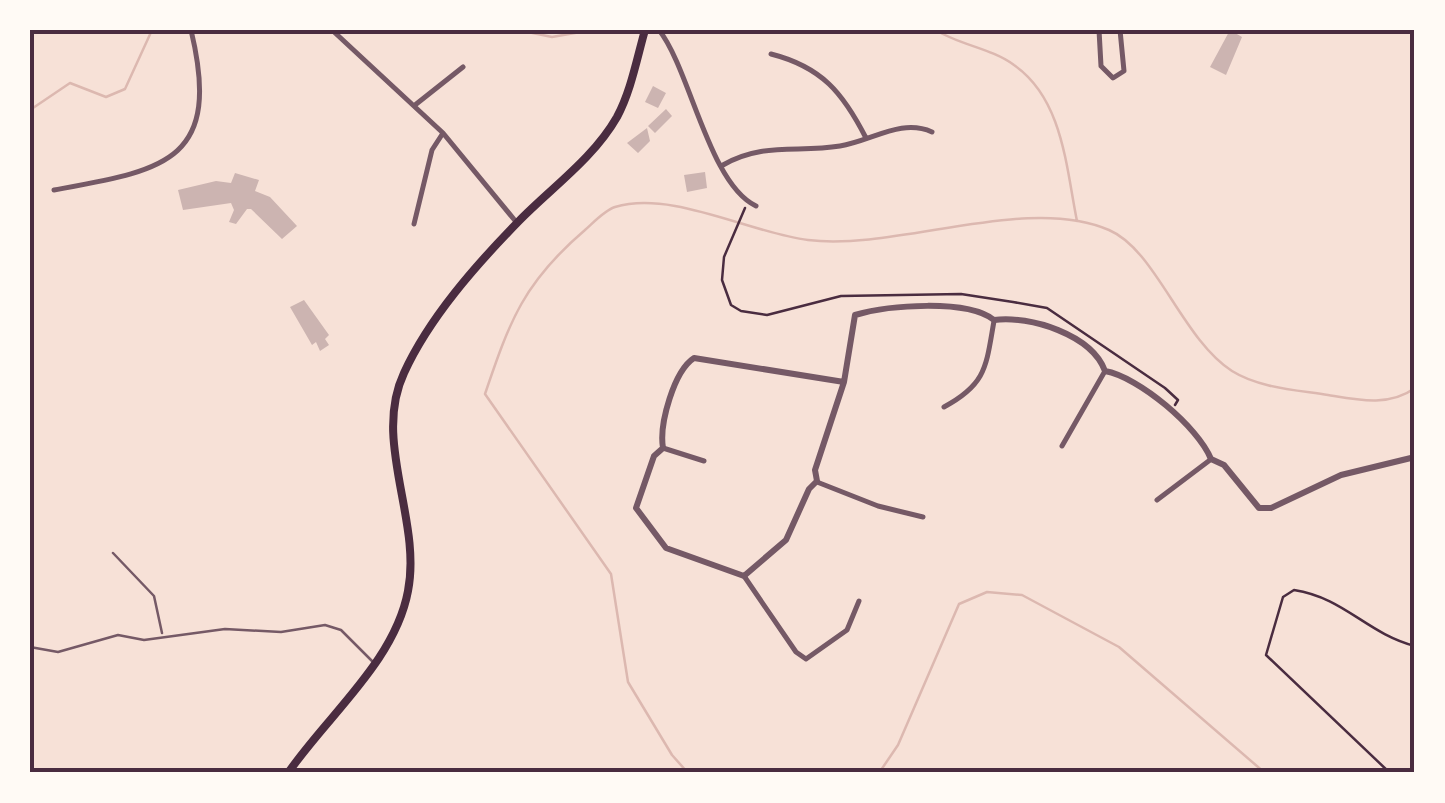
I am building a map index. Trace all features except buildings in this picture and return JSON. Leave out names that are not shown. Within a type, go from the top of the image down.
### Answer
[{"type":"main road","points":[[288,773],[322,724],[375,664],[401,619],[412,565],[394,424],[401,378],[434,322],[517,223],[584,160],[616,117],[645,30]]},
{"type":"street","points":[[54,190],[149,171],[168,162],[183,147],[198,108],[200,83],[191,30]]},
{"type":"street","points":[[332,30],[444,132],[517,223]]},
{"type":"street","points":[[1098,30],[1100,66],[1114,78],[1124,71],[1126,63],[1120,30]]},
{"type":"street","points":[[663,32],[691,104],[723,165],[746,201],[756,206]]},
{"type":"street","points":[[771,54],[795,60],[828,79],[844,97],[866,138]]},
{"type":"street","points":[[414,106],[463,67]]},
{"type":"street","points":[[723,165],[750,150],[842,146],[912,125],[932,132]]},
{"type":"street","points":[[414,224],[432,150],[444,132]]},
{"type":"street","points":[[817,482],[815,470],[844,382],[853,319],[860,313],[949,306],[980,309],[994,320],[1010,318],[1051,326],[1100,358],[1105,370]]},
{"type":"street","points":[[944,406],[972,392],[984,373],[994,320]]},
{"type":"street","points":[[663,448],[660,434],[683,365],[694,358],[844,382]]},
{"type":"street","points":[[1105,370],[1121,374],[1170,412],[1205,444],[1211,459],[1224,465],[1259,508],[1271,508],[1351,471],[1415,458]]},
{"type":"street","points":[[1062,446],[1105,370]]},
{"type":"street","points":[[663,448],[704,461]]},
{"type":"street","points":[[663,448],[654,456],[636,502],[639,515],[666,548],[744,576],[796,652],[806,659],[847,630],[858,602]]},
{"type":"street","points":[[1157,500],[1211,459]]},
{"type":"street","points":[[817,482],[923,518]]},
{"type":"street","points":[[744,576],[786,540],[809,488],[817,482]]},
{"type":"lane","points":[[113,553],[154,596],[162,634]]},
{"type":"lane","points":[[30,647],[58,652],[118,635],[144,640],[162,634],[226,629],[281,632],[326,626],[341,630],[375,664]]},
{"type":"path","points":[[746,201],[724,257],[722,280],[731,305],[741,311],[767,316],[841,296],[961,294],[1047,308],[1165,388],[1178,400],[1170,412]]},
{"type":"path","points":[[1390,773],[1266,654],[1284,597],[1294,590],[1328,597],[1384,638],[1415,646]]},
{"type":"waterway","points":[[30,110],[70,83],[106,97],[125,89],[152,30]]},
{"type":"waterway","points":[[518,30],[552,37],[592,30]]},
{"type":"waterway","points":[[936,30],[1005,59],[1030,79],[1043,96],[1060,136],[1077,221]]},
{"type":"waterway","points":[[688,773],[672,755],[628,682],[611,574],[485,394],[512,323],[533,285],[564,249],[611,209],[637,203],[661,204],[785,236],[843,241],[1001,220],[1076,221],[1109,230],[1126,240],[1214,357],[1243,377],[1278,388],[1362,400],[1395,398],[1415,388]]},
{"type":"waterway","points":[[879,773],[898,745],[959,604],[987,592],[1022,595],[1119,647],[1265,773]]}]
